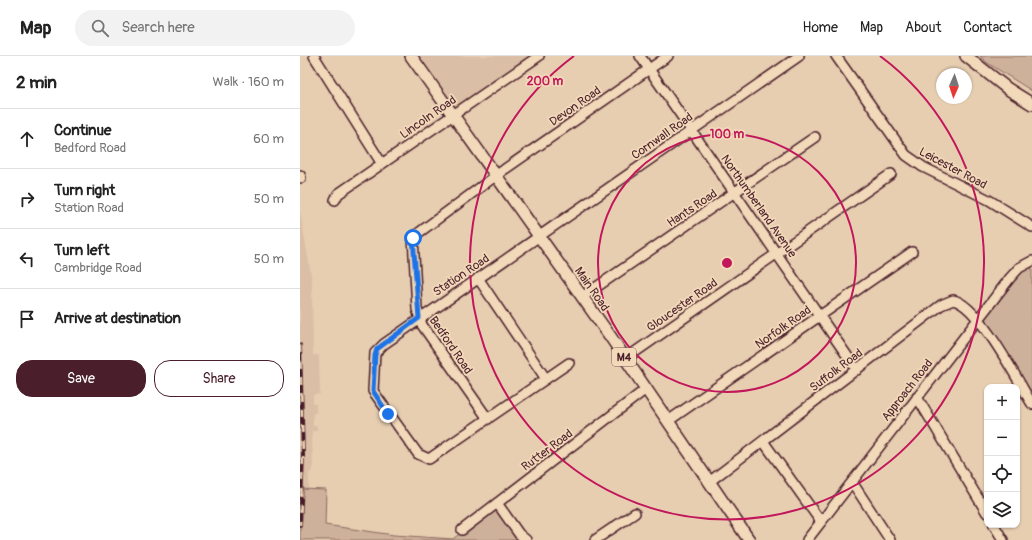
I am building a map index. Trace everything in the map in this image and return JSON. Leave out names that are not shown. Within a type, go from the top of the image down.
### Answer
[{"type":"main road","name":"Main Road","points":[[411,56],[454,114],[582,297],[749,540]]},
{"type":"main road","points":[[966,56],[1008,89],[1032,104]]},
{"type":"street","points":[[314,56],[382,164]]},
{"type":"street","name":"Northumberland Avenue","points":[[640,56],[857,370]]},
{"type":"street","name":"Devon Road","points":[[497,176],[668,56]]},
{"type":"street","name":"Cornwall Road","points":[[539,236],[799,56]]},
{"type":"street","name":"Leicester Road","points":[[836,56],[906,155],[923,167],[989,200],[1032,227]]},
{"type":"street","name":"Lincoln Road","points":[[335,200],[338,194],[536,57]]},
{"type":"street","name":"Hants Road","points":[[582,297],[815,138]]},
{"type":"street","name":"Gloucester Road","points":[[625,359],[890,174]]},
{"type":"street","name":"Bedford Road","points":[[488,419],[425,331],[419,318],[414,270],[414,237],[497,176]]},
{"type":"street","name":"Station Road","points":[[488,419],[430,458],[424,458],[418,454],[373,391],[375,355],[377,349],[419,318],[539,236]]},
{"type":"street","name":"Norfolk Road","points":[[668,421],[912,252]]},
{"type":"street","name":"Approach Road","points":[[807,540],[1016,271],[1032,261]]},
{"type":"street","points":[[478,278],[546,378]]},
{"type":"street","name":"Suffolk Road","points":[[709,482],[947,301],[959,301],[985,327],[1032,404]]},
{"type":"street","points":[[488,419],[569,363]]},
{"type":"street","name":"Rutter Road","points":[[462,530],[646,389]]},
{"type":"street","points":[[917,397],[984,508]]},
{"type":"street","points":[[762,441],[821,522]]},
{"type":"street","points":[[852,482],[890,540]]},
{"type":"street","points":[[497,503],[519,534],[526,540]]},
{"type":"street","points":[[595,540],[635,513]]},
{"type":"street","points":[[996,528],[1003,540]]},
{"type":"shaded area","points":[[411,56],[533,56],[453,114]]},
{"type":"shaded area","points":[[980,56],[1032,56],[1032,91],[986,62]]},
{"type":"shaded area","points":[[300,211],[312,281],[313,355],[319,355],[320,394],[313,395],[313,404],[316,404],[316,413],[313,413],[313,426],[317,426],[317,431],[312,431],[313,469],[309,474],[309,488],[306,489],[302,540],[300,540]]},
{"type":"shaded area","points":[[1032,261],[1032,404],[977,320],[1010,278]]},
{"type":"shaded area","points":[[300,489],[326,490],[325,525],[394,535],[453,539],[497,503],[526,540],[300,540]]},
{"type":"railway","points":[[300,345],[303,456],[300,525]]},
{"type":"route","points":[[388,414],[373,391],[375,353],[377,349],[419,318],[415,284],[413,238]]}]
